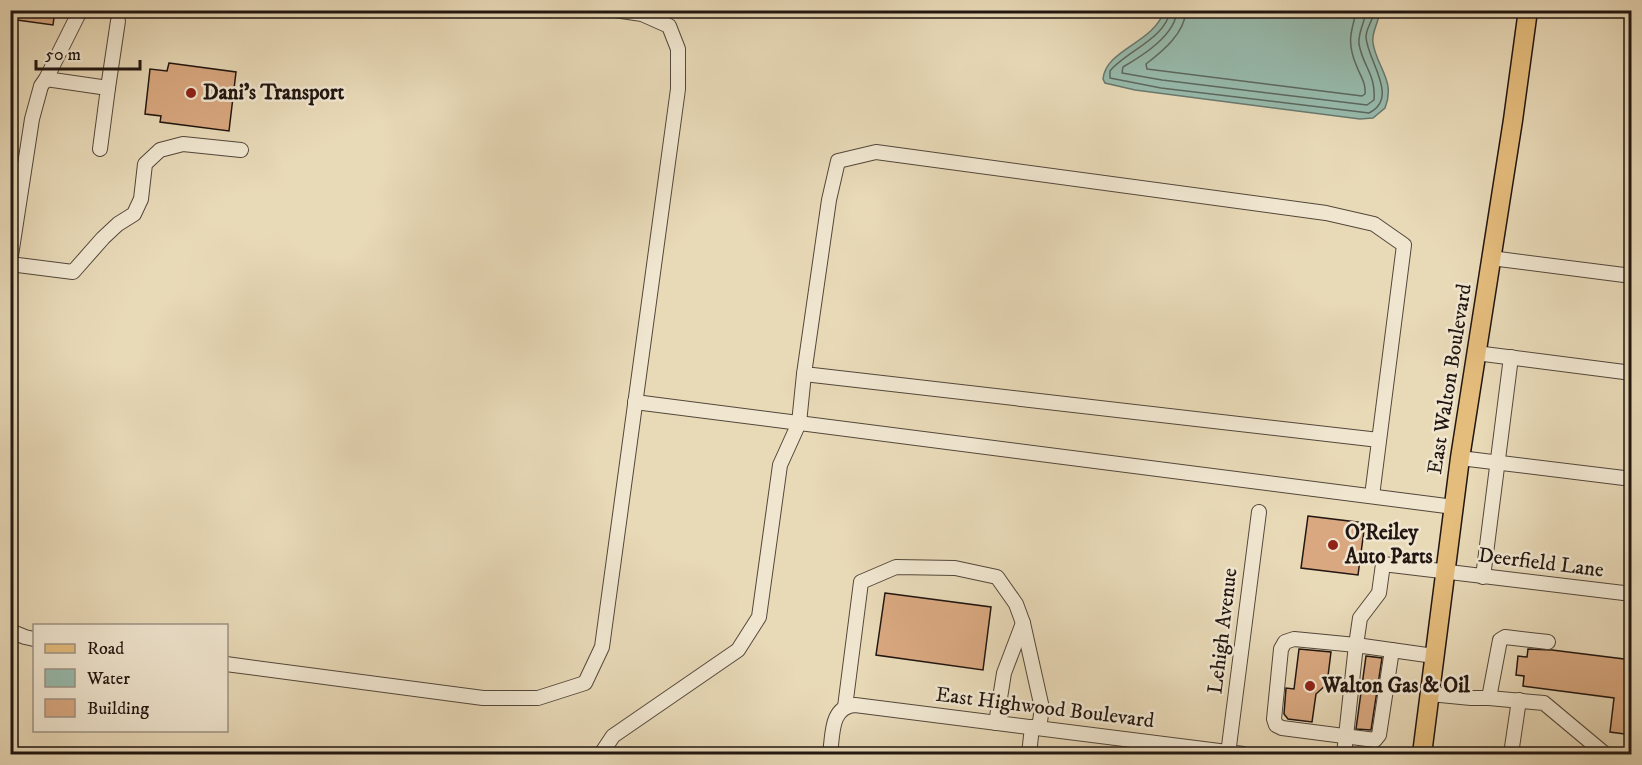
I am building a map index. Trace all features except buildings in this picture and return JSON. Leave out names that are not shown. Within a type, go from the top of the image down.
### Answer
[{"type":"main road","name":"East Walton Boulevard","points":[[1422,754],[1460,458],[1514,120],[1528,10]]},
{"type":"street","points":[[82,10],[41,86],[32,119],[10,263],[73,272],[103,238],[118,224],[134,214],[141,199],[145,164],[160,150],[183,144],[241,150]]},
{"type":"street","points":[[228,664],[483,698],[538,698],[585,683],[602,647],[678,89],[678,49],[669,26],[642,14],[615,10]]},
{"type":"street","points":[[100,149],[118,21]]},
{"type":"street","points":[[45,79],[108,88]]},
{"type":"street","points":[[601,754],[613,736],[738,650],[759,617],[780,465],[799,423],[829,200],[838,161],[876,152],[1326,213],[1374,224],[1404,245],[1372,496]]},
{"type":"street","points":[[1491,258],[1632,276]]},
{"type":"street","points":[[1476,353],[1632,373]]},
{"type":"street","points":[[1483,577],[1510,357]]},
{"type":"street","points":[[804,374],[1379,441]]},
{"type":"street","points":[[635,402],[1454,507]]},
{"type":"street","points":[[1460,458],[1632,479]]},
{"type":"street","name":"Lehigh Avenue","points":[[1228,754],[1259,512]]},
{"type":"street","name":"Deerfield Lane","points":[[1356,645],[1360,618],[1379,593],[1383,564],[1632,594]]},
{"type":"street","points":[[830,754],[834,720],[844,708],[861,582],[897,567],[955,568],[997,577],[1016,604],[1023,623],[1042,708],[1029,754]]},
{"type":"street","points":[[996,723],[1004,673],[1023,623]]},
{"type":"street","points":[[10,630],[33,639]]},
{"type":"street","points":[[1490,698],[1500,640],[1505,637],[1548,642]]},
{"type":"street","points":[[1392,650],[1379,735],[1375,740],[1282,728],[1276,725],[1274,719],[1281,649],[1286,642],[1294,639],[1356,645],[1392,650],[1434,656]]},
{"type":"street","points":[[1344,754],[1356,645]]},
{"type":"street","points":[[1430,694],[1544,703],[1605,754]]},
{"type":"street","points":[[1511,754],[1519,700]]},
{"type":"street","name":"East Highwood Boulevard","points":[[844,708],[855,705],[1228,754],[1243,754]]},
{"type":"water","points":[[1164,11],[1379,11],[1373,43],[1387,82],[1388,98],[1385,108],[1373,118],[1360,119],[1135,90],[1105,83],[1103,79],[1106,69],[1112,60],[1151,31],[1159,22]]},
{"type":"place","name":"Dani's Transport","points":[[191,93]]},
{"type":"place","name":"O'Reiley Auto Parts","points":[[1333,545]]},
{"type":"place","name":"Walton Gas & Oil","points":[[1310,686]]}]
